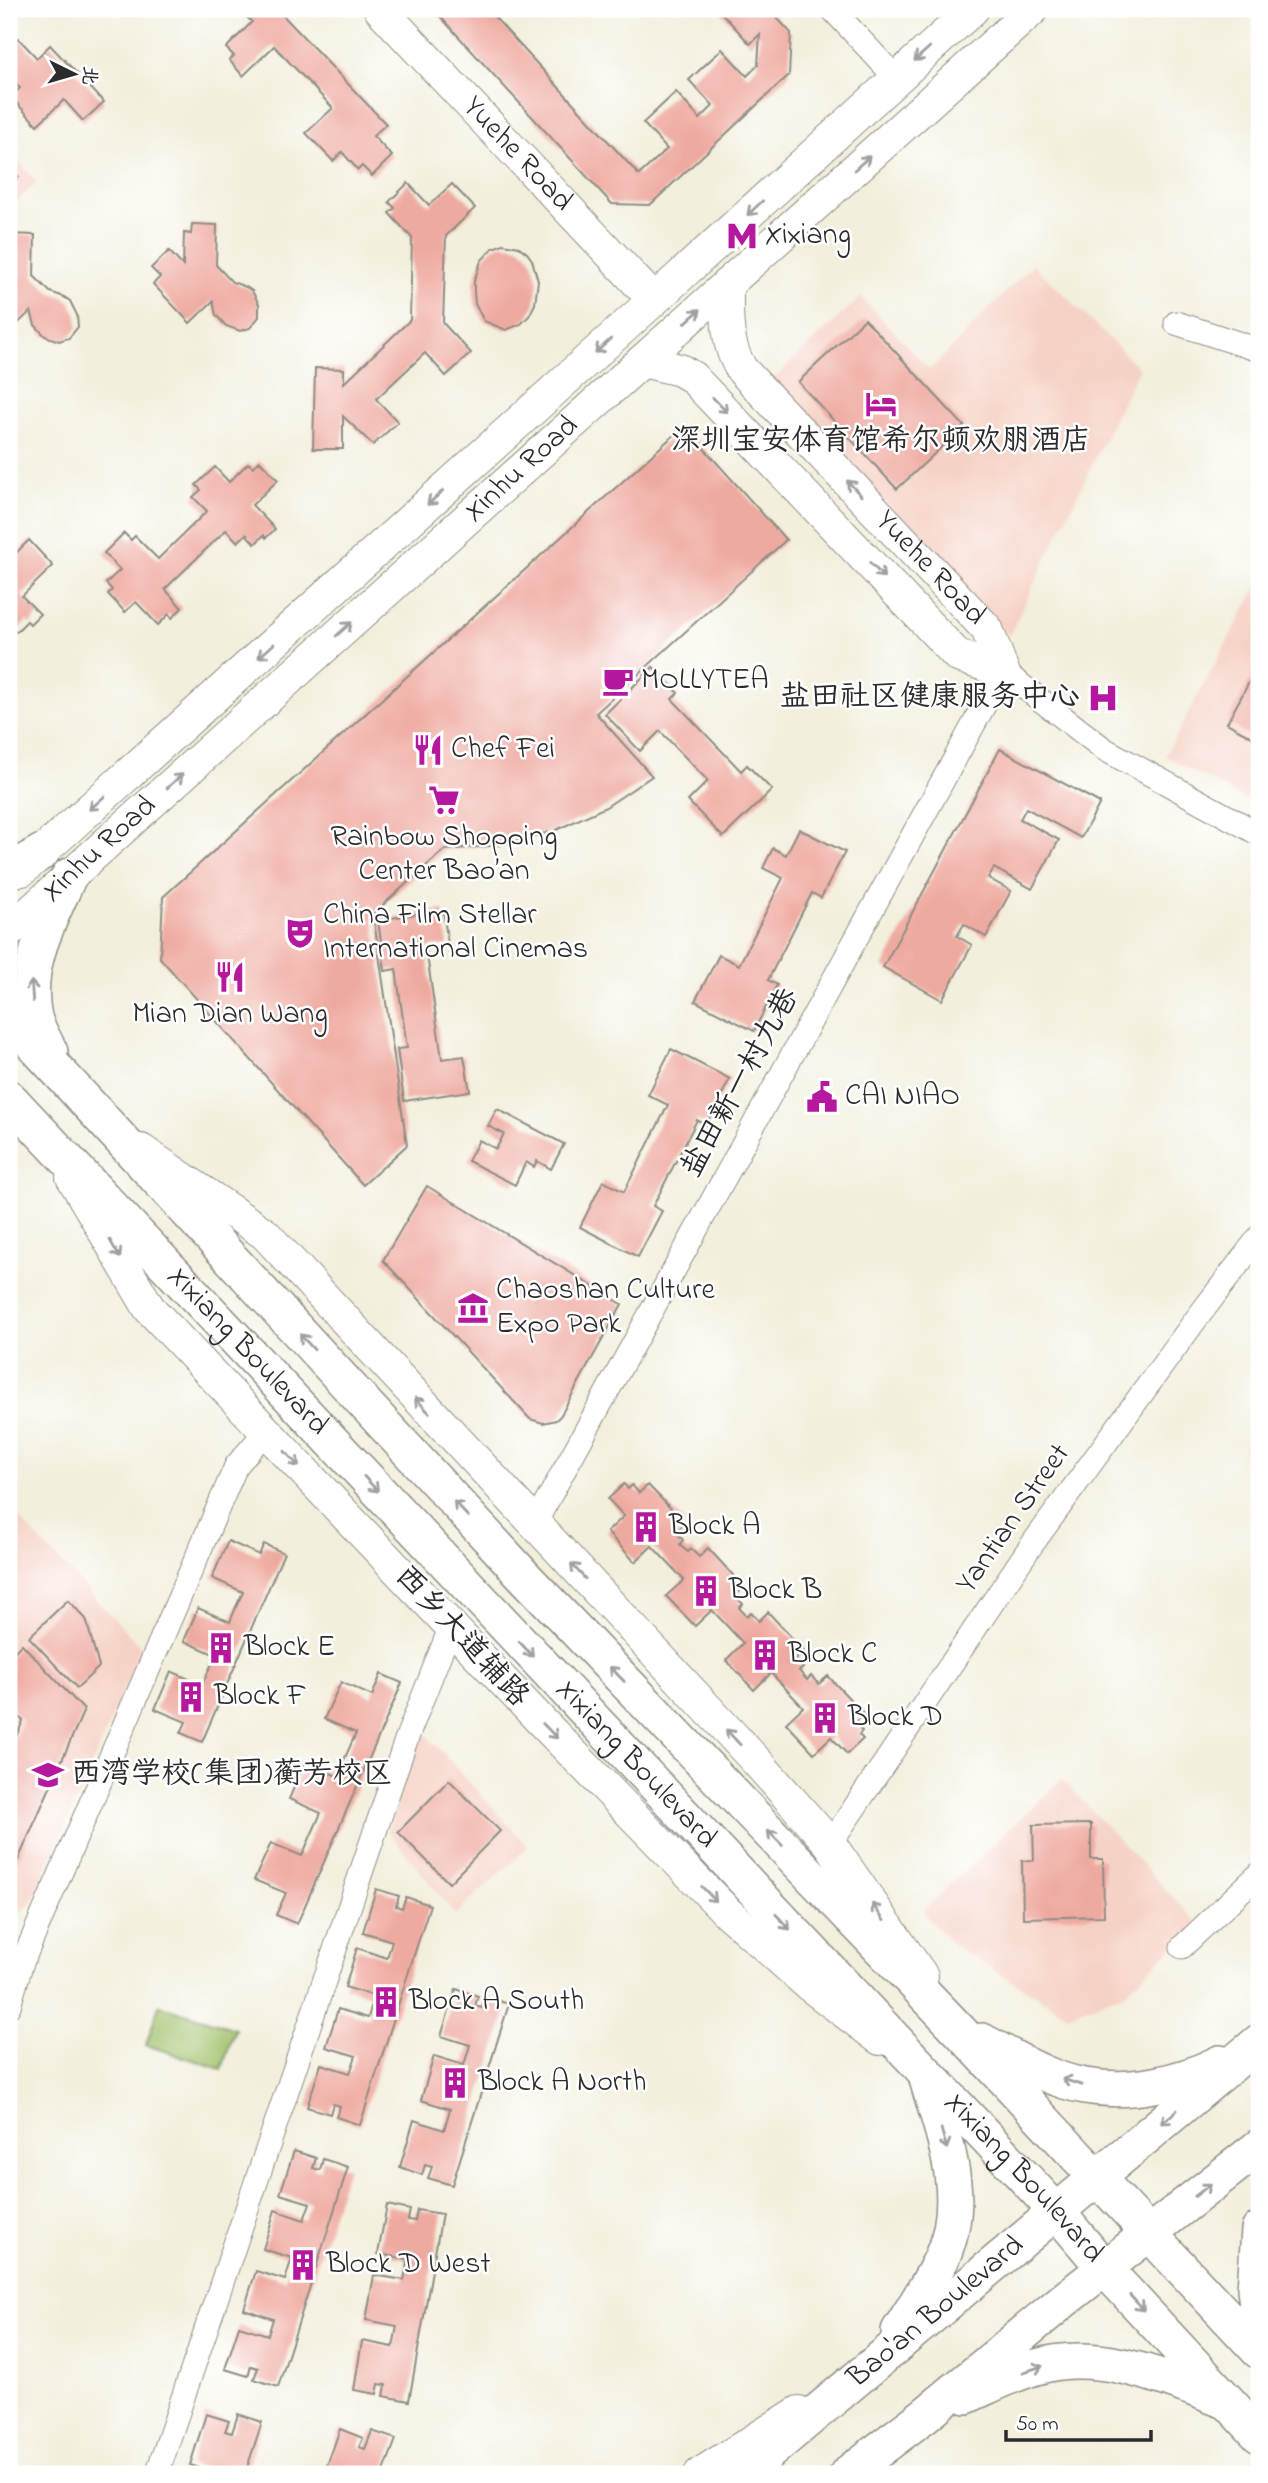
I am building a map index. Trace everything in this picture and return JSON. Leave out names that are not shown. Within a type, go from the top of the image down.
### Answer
[{"type":"main road","points":[[9,872],[42,852]]},
{"type":"main road","points":[[63,1077],[34,1019],[30,982],[37,947],[69,876]]},
{"type":"main road","name":"Xixiang Boulevard","points":[[9,1017],[523,1575],[958,2029],[1259,2351]]},
{"type":"main road","name":"Xixiang Boulevard","points":[[16,1109],[1057,2211],[1105,2269],[1259,2435]]},
{"type":"main road","points":[[958,2029],[1051,2075],[1084,2086],[1112,2088],[1141,2088],[1202,2072],[1258,2043]]},
{"type":"main road","name":"Bao'an Boulevard","points":[[743,2474],[1258,2043]]},
{"type":"main road","points":[[883,2358],[928,2285],[943,2255],[952,2227],[955,2201],[953,2170],[925,2073]]},
{"type":"main road","points":[[847,2474],[925,2415],[1259,2147]]},
{"type":"main road","points":[[1259,2230],[1255,2288],[1259,2323]]},
{"type":"main road","points":[[925,2415],[1014,2375],[1060,2361],[1137,2368],[1229,2402]]},
{"type":"street","name":"Yuehe Road","points":[[380,9],[654,300]]},
{"type":"street","points":[[832,9],[896,78]]},
{"type":"street","name":"Xinhu Road","points":[[9,883],[973,9]]},
{"type":"street","name":"Xinhu Road","points":[[9,931],[1033,9]]},
{"type":"street","name":"Yuehe Road","points":[[727,284],[728,335],[731,349],[742,370],[988,629],[1003,671]]},
{"type":"street","points":[[1176,323],[1259,350]]},
{"type":"street","name":"Yuehe Road","points":[[642,361],[671,367],[692,377],[958,656],[1003,671]]},
{"type":"street","points":[[1003,671],[1104,749],[1259,834]]},
{"type":"street","name":"盐田新一村九巷","points":[[534,1525],[1003,671]]},
{"type":"street","points":[[110,1128],[265,1234],[758,1763],[830,1844],[958,2029]]},
{"type":"street","name":"西乡大道辅路","points":[[55,1148],[149,1308],[728,1913],[809,1984],[925,2073]]},
{"type":"street","name":"Yantian Street","points":[[830,1844],[1028,1550],[1259,1237]]},
{"type":"street","points":[[9,2006],[15,1959],[236,1466],[266,1431]]},
{"type":"street","points":[[157,2474],[406,1740],[451,1626]]},
{"type":"street","points":[[1182,1947],[1259,1874]]},
{"type":"street","points":[[700,2474],[883,2358]]},
{"type":"street","points":[[864,2474],[925,2415]]},
{"type":"shaded area","points":[[9,151],[37,182],[9,209]]},
{"type":"shaded area","points":[[1033,264],[1139,368],[1009,636],[772,380],[861,297],[930,370]]},
{"type":"shaded area","points":[[1259,583],[1259,807],[1165,756]]},
{"type":"shaded area","name":"西湾学校(集团)蘅芳校区","points":[[9,1508],[142,1648],[32,1902],[14,1917],[9,1916]]},
{"type":"shaded area","points":[[421,1729],[528,1847],[455,1915],[388,1831]]},
{"type":"shaded area","points":[[1062,1779],[1198,1924],[1126,1992],[1068,2015],[953,1945],[922,1912]]},
{"type":"green space","points":[[159,2005],[235,2029],[222,2069],[146,2045]]},
{"type":"building","points":[[239,9],[277,9],[386,124],[373,136],[392,156],[372,176],[362,166],[358,170],[342,152],[333,161],[306,133],[333,108],[274,46],[243,76],[229,60],[234,56],[226,48],[252,22]]},
{"type":"building","points":[[441,9],[487,9],[639,175],[667,149],[643,123],[676,92],[700,119],[713,106],[689,80],[722,49],[747,76],[758,65],[760,34],[750,44],[718,9],[769,9],[791,33],[789,75],[650,205],[612,204],[437,13]]},
{"type":"building","points":[[18,38],[37,58],[50,45],[104,102],[83,121],[64,100],[37,125],[11,97],[20,88],[9,76],[9,47]]},
{"type":"building","points":[[9,166],[19,177],[9,186]]},
{"type":"building","points":[[408,183],[429,205],[452,184],[475,208],[446,236],[443,323],[471,353],[446,376],[425,353],[376,399],[398,422],[373,445],[343,416],[343,449],[313,449],[315,368],[344,369],[344,383],[410,320],[412,238],[389,213],[395,208],[389,202]]},
{"type":"building","points":[[192,224],[217,225],[216,265],[232,282],[252,291],[259,304],[259,317],[250,328],[240,331],[226,326],[216,315],[213,301],[190,323],[153,284],[160,277],[151,268],[169,251],[183,266],[184,233],[191,234]]},
{"type":"building","points":[[10,234],[35,235],[34,276],[50,292],[70,301],[77,315],[78,327],[69,338],[59,341],[45,336],[35,325],[31,311],[9,332]]},
{"type":"building","points":[[503,244],[519,247],[527,253],[538,281],[535,304],[529,316],[521,324],[506,330],[484,321],[475,304],[474,292],[474,281],[481,261],[493,248]]},
{"type":"building","points":[[865,319],[964,426],[897,489],[798,382]]},
{"type":"building","name":"Rainbow Shopping Center Bao’an","points":[[684,426],[786,540],[596,713],[652,776],[606,807],[554,831],[500,845],[444,850],[373,914],[407,1145],[363,1185],[160,958],[163,897]]},
{"type":"building","points":[[260,461],[278,480],[252,505],[275,529],[255,544],[246,534],[238,542],[226,530],[165,589],[182,608],[172,618],[169,614],[158,625],[136,602],[125,612],[108,594],[112,590],[106,583],[120,570],[104,553],[124,533],[131,540],[135,536],[158,559],[207,511],[193,497],[201,490],[196,485],[215,467],[229,482],[248,463],[253,467]]},
{"type":"building","points":[[29,540],[53,566],[22,596],[40,614],[30,624],[27,621],[16,632],[9,624],[9,560]]},
{"type":"building","points":[[653,667],[678,693],[672,699],[741,771],[747,765],[772,790],[723,837],[688,801],[708,781],[660,731],[640,751],[605,714]]},
{"type":"building","points":[[1254,673],[1259,676],[1259,741],[1227,723]]},
{"type":"building","points":[[1000,749],[1100,803],[1081,838],[1026,808],[1020,819],[1059,840],[1032,889],[994,868],[988,878],[1011,891],[986,937],[964,924],[957,936],[972,945],[942,1000],[883,967]]},
{"type":"building","points":[[799,829],[845,852],[821,898],[812,893],[768,980],[777,985],[754,1031],[695,1001],[719,955],[739,965],[783,878],[763,868],[773,848],[786,855]]},
{"type":"building","points":[[443,910],[448,945],[426,948],[442,1059],[464,1056],[470,1091],[404,1101],[397,1049],[407,1048],[396,969],[385,971],[378,920]]},
{"type":"building","points":[[671,1049],[730,1079],[706,1125],[697,1120],[653,1206],[662,1211],[638,1257],[580,1227],[603,1181],[624,1192],[668,1105],[648,1095]]},
{"type":"building","points":[[497,1109],[564,1144],[551,1169],[537,1161],[534,1167],[526,1162],[515,1185],[468,1161],[479,1140],[496,1149],[504,1134],[488,1126]]},
{"type":"building","points":[[427,1186],[622,1304],[556,1420],[543,1423],[530,1419],[383,1260]]},
{"type":"building","points":[[624,1484],[628,1489],[632,1485],[639,1493],[648,1485],[685,1523],[676,1532],[683,1540],[680,1544],[683,1548],[688,1552],[691,1549],[699,1557],[708,1548],[744,1587],[735,1596],[743,1604],[739,1608],[747,1616],[751,1612],[759,1621],[768,1612],[804,1651],[795,1659],[803,1668],[799,1671],[807,1680],[811,1676],[819,1684],[828,1676],[864,1714],[855,1723],[862,1731],[859,1735],[863,1739],[847,1754],[831,1737],[814,1753],[786,1723],[803,1707],[771,1673],[754,1690],[726,1660],[743,1643],[712,1610],[695,1626],[666,1596],[684,1580],[652,1546],[635,1562],[607,1532],[624,1516],[608,1499]]},
{"type":"building","points":[[228,1541],[259,1555],[264,1544],[284,1553],[202,1742],[181,1733],[186,1722],[155,1709],[171,1671],[202,1685],[216,1655],[184,1641],[198,1608],[230,1622],[243,1592],[212,1578]]},
{"type":"building","points":[[68,1600],[86,1619],[99,1667],[77,1688],[29,1637]]},
{"type":"building","points":[[22,1644],[84,1710],[15,1867],[9,1868],[9,1752],[23,1721],[9,1706],[9,1657]]},
{"type":"building","points":[[381,1674],[402,1683],[297,1924],[276,1915],[286,1893],[254,1880],[271,1843],[302,1856],[321,1813],[289,1799],[305,1762],[337,1776],[356,1733],[324,1719],[341,1682],[372,1696]]},
{"type":"building","points":[[449,1780],[500,1831],[449,1883],[398,1832]]},
{"type":"building","points":[[1091,1824],[1091,1859],[1103,1859],[1104,1916],[1023,1918],[1022,1861],[1034,1860],[1033,1825]]},
{"type":"building","name":"Block A South","points":[[376,1889],[399,1896],[396,1906],[402,1908],[406,1897],[430,1905],[360,2125],[336,2117],[340,2106],[333,2104],[330,2114],[307,2107],[321,2064],[350,2073],[356,2056],[326,2047],[338,2009],[368,2018],[374,1996],[345,1987],[357,1948],[387,1958],[392,1941],[363,1932]]},
{"type":"building","name":"Block A North","points":[[456,1989],[478,1996],[475,2006],[482,2008],[485,1997],[509,2004],[452,2185],[428,2178],[432,2167],[425,2165],[422,2175],[400,2167],[414,2120],[444,2130],[450,2109],[421,2100],[434,2056],[464,2065],[470,2045],[441,2036]]},
{"type":"building","name":"Block D West","points":[[294,2151],[316,2158],[313,2168],[320,2170],[323,2159],[348,2167],[278,2387],[254,2379],[258,2368],[251,2366],[248,2376],[225,2369],[239,2326],[268,2335],[273,2319],[244,2309],[256,2271],[285,2280],[292,2258],[263,2249],[275,2210],[304,2220],[310,2203],[280,2194]]},
{"type":"building","points":[[387,2205],[410,2210],[408,2220],[415,2221],[417,2210],[442,2214],[409,2401],[384,2396],[386,2385],[379,2384],[377,2394],[354,2390],[362,2341],[393,2347],[397,2326],[366,2320],[374,2275],[404,2280],[408,2259],[378,2254]]},
{"type":"building","points":[[206,2414],[229,2421],[225,2431],[232,2433],[238,2414],[262,2422],[245,2474],[219,2474],[190,2465]]},
{"type":"building","points":[[340,2429],[363,2438],[359,2447],[365,2449],[372,2431],[396,2439],[383,2474],[324,2474]]},
{"type":"place","name":"Xixiang","points":[[742,236]]},
{"type":"place","name":"深圳宝安体育馆希尔顿欢朋酒店","points":[[881,404]]},
{"type":"place","name":"MOLLYTEA","points":[[618,681]]},
{"type":"place","name":"盐田社区健康服务中心","points":[[1103,698]]},
{"type":"place","name":"Chef Fei","points":[[428,750]]},
{"type":"place","name":"Rainbow Shopping Center Bao’an","points":[[444,800]]},
{"type":"place","name":"China Film Stellar International Cinemas","points":[[300,933]]},
{"type":"place","name":"Mian Dian Wang","points":[[230,977]]},
{"type":"place","name":"CAI NIAO","points":[[822,1097]]},
{"type":"place","name":"Chaoshan Culture Expo Park","points":[[473,1308]]},
{"type":"place","name":"Block A","points":[[646,1527]]},
{"type":"place","name":"Block B","points":[[706,1591]]},
{"type":"place","name":"Block E","points":[[221,1648]]},
{"type":"place","name":"Block C","points":[[765,1655]]},
{"type":"place","name":"Block F","points":[[191,1697]]},
{"type":"place","name":"Block D","points":[[825,1718]]},
{"type":"place","name":"西湾学校(集团)蘅芳校区","points":[[48,1775]]},
{"type":"place","name":"Block A South","points":[[386,2002]]},
{"type":"place","name":"Block A North","points":[[455,2083]]},
{"type":"place","name":"Block D West","points":[[303,2265]]}]
